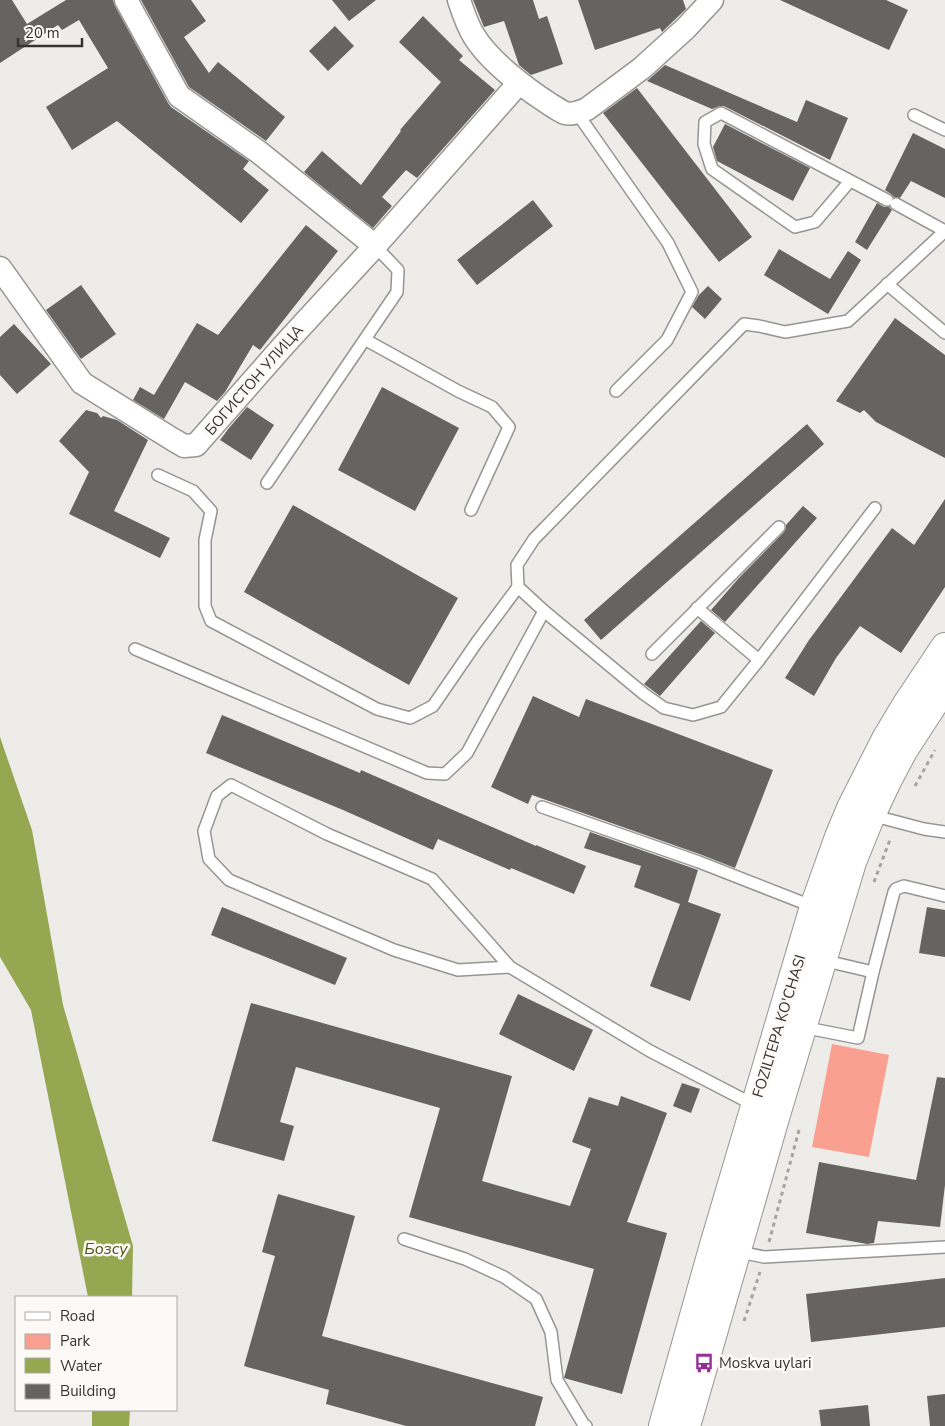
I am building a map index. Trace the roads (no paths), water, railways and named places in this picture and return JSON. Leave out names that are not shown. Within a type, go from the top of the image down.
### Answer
[{"type":"main road","name":"FOZILTEPA KO'CHASI","points":[[663,1426],[725,1248],[766,1108],[814,907],[839,837],[867,775],[886,739],[945,648]]},
{"type":"main road","name":"FOZILTEPA KO'CHASI","points":[[766,1108],[802,1027],[852,862],[871,815],[904,749],[945,686]]},
{"type":"main road","name":"FOZILTEPA KO'CHASI","points":[[686,1426],[725,1248]]},
{"type":"street","points":[[126,0],[179,96],[260,153],[375,246]]},
{"type":"street","points":[[459,0],[465,19],[474,36],[488,54],[519,82],[566,113],[577,113],[587,109],[642,68],[686,28],[712,0]]},
{"type":"street","name":"БОГИСТОН УЛИЦА","points":[[0,268],[82,383],[184,446],[196,445],[519,82]]},
{"type":"lane","points":[[577,113],[668,243],[692,292],[667,340],[616,391]]},
{"type":"lane","points":[[158,474],[193,491],[211,511],[205,540],[205,606],[211,621],[377,709],[410,718],[432,706],[518,587],[517,564],[534,539],[744,324],[785,332],[848,321],[945,231],[721,113],[705,122],[704,144],[712,170],[795,227],[815,222],[850,181]]},
{"type":"lane","points":[[914,115],[945,130]]},
{"type":"lane","points":[[267,483],[397,292],[398,270],[375,246]]},
{"type":"lane","points":[[887,284],[945,333]]},
{"type":"lane","points":[[366,340],[458,391],[492,407],[510,427],[471,510]]},
{"type":"lane","points":[[518,587],[644,694],[664,708],[693,714],[721,707],[875,508]]},
{"type":"lane","points":[[652,654],[779,527]]},
{"type":"lane","points":[[698,608],[759,660]]},
{"type":"lane","points":[[136,649],[427,773],[445,774],[467,753],[544,611]]},
{"type":"lane","points":[[510,967],[458,970],[394,950],[229,880],[209,859],[204,831],[217,796],[231,785],[327,834],[432,879],[510,967],[650,1051],[766,1108]]},
{"type":"lane","points":[[542,807],[699,862],[814,907]]},
{"type":"lane","points":[[871,815],[924,829],[945,832]]},
{"type":"lane","points":[[802,1027],[858,1038],[894,892],[896,889],[904,886],[945,896]]},
{"type":"lane","points":[[822,960],[873,972]]},
{"type":"lane","points":[[404,1240],[465,1259],[504,1277],[536,1299],[552,1332],[557,1380],[586,1426]]},
{"type":"lane","points":[[725,1248],[764,1257],[945,1247]]},
{"type":"water","name":"Бозсу","points":[[0,737],[32,830],[63,1005],[133,1246],[132,1296],[88,1296],[31,1010],[0,957]]},
{"type":"water","points":[[92,1411],[130,1411],[129,1426],[92,1426]]},
{"type":"place","name":"Moskva uylari","points":[[704,1363]]}]
